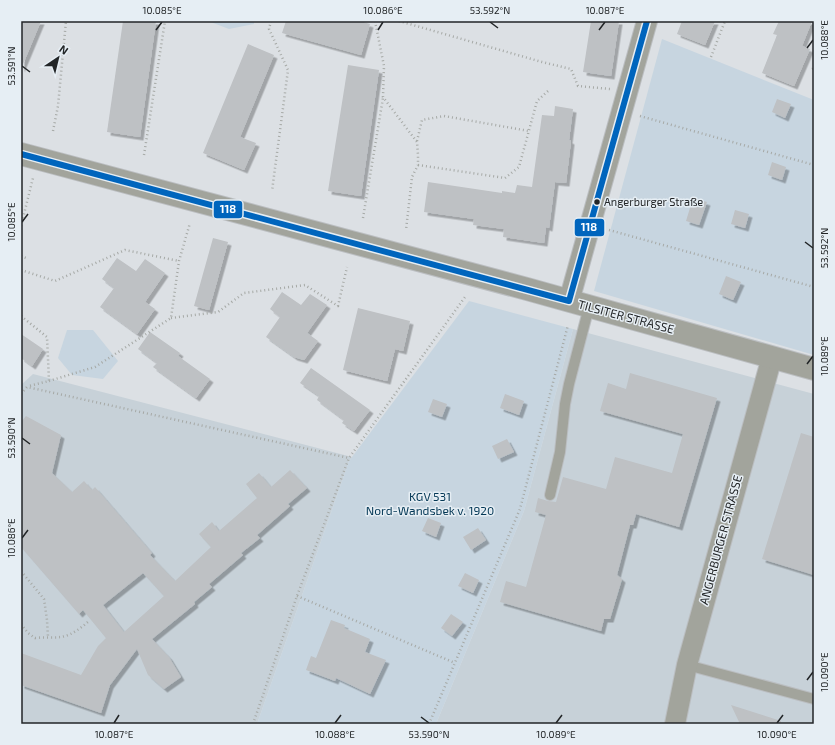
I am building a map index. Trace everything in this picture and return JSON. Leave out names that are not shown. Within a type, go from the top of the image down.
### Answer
[{"type":"street","points":[[579,304],[647,21]]},
{"type":"street","name":"TILSITER STRASSE","points":[[21,154],[579,304],[814,369]]},
{"type":"street","name":"ANGERBURGER STRASSE","points":[[675,724],[687,665],[772,357]]},
{"type":"lane","points":[[550,495],[560,452],[562,426],[579,304]]},
{"type":"lane","points":[[687,665],[814,699]]},
{"type":"path","points":[[53,131],[58,106],[66,21]]},
{"type":"path","points":[[144,156],[165,21]]},
{"type":"path","points":[[272,21],[269,29],[288,70],[272,191]]},
{"type":"path","points":[[363,218],[383,97],[384,66],[375,21]]},
{"type":"path","points":[[399,21],[571,69],[578,86],[611,89]]},
{"type":"path","points":[[711,58],[725,21]]},
{"type":"path","points":[[418,165],[505,178],[519,167],[537,101],[548,91]]},
{"type":"path","points":[[383,97],[417,142]]},
{"type":"path","points":[[637,115],[814,165]]},
{"type":"path","points":[[406,230],[412,177],[418,165],[417,142],[422,120],[444,116],[529,131]]},
{"type":"path","points":[[21,226],[33,178]]},
{"type":"path","points":[[171,318],[179,260],[190,223]]},
{"type":"path","points":[[604,228],[814,287]]},
{"type":"path","points":[[21,270],[56,280],[125,250],[179,260]]},
{"type":"path","points":[[21,256],[26,258]]},
{"type":"path","points":[[21,394],[27,387],[95,367],[171,318],[218,312],[244,293],[305,285],[338,306],[347,267]]},
{"type":"path","points":[[252,724],[348,458],[465,297]]},
{"type":"path","points":[[21,316],[47,337],[48,380]]},
{"type":"path","points":[[429,724],[520,509],[568,324]]},
{"type":"path","points":[[27,387],[348,458]]},
{"type":"path","points":[[21,571],[44,599],[48,636]]},
{"type":"path","points":[[297,596],[455,663]]},
{"type":"path","points":[[21,624],[28,633],[36,638],[48,636],[62,637],[76,632],[89,621]]},
{"type":"shaded area","points":[[573,329],[814,394],[814,724],[436,724],[524,511]]},
{"type":"shaded area","points":[[33,374],[352,457],[349,461],[257,724],[21,724],[21,385]]},
{"type":"green space","points":[[208,21],[254,21],[254,24],[229,29]]},
{"type":"green space","points":[[662,39],[814,100],[814,355],[594,291]]},
{"type":"green space","name":"KGV 531 Nord-Wandsbek v. 1920","points":[[469,301],[573,329],[524,511],[436,724],[257,724],[349,461]]},
{"type":"green space","points":[[67,330],[93,330],[118,361],[103,379],[72,375],[58,358]]},
{"type":"building","points":[[21,21],[41,21],[21,69]]},
{"type":"building","points":[[123,21],[156,21],[140,137],[107,132]]},
{"type":"building","points":[[286,21],[360,21],[370,24],[361,55],[282,33]]},
{"type":"building","points":[[591,21],[619,21],[611,76],[583,72]]},
{"type":"building","points":[[682,21],[715,21],[705,45],[677,34]]},
{"type":"building","points":[[779,21],[812,21],[802,46],[810,49],[794,86],[762,73],[777,35],[773,34]]},
{"type":"building","points":[[248,44],[274,55],[240,137],[256,143],[244,170],[203,153]]},
{"type":"building","points":[[348,65],[379,70],[361,196],[328,191]]},
{"type":"building","points":[[777,99],[791,104],[785,118],[772,112]]},
{"type":"building","points":[[555,106],[573,109],[569,140],[571,141],[566,183],[555,182],[549,228],[546,227],[544,243],[503,237],[504,229],[473,225],[474,219],[424,212],[428,182],[502,193],[502,191],[515,193],[517,185],[532,187],[542,115],[554,116]]},
{"type":"building","points":[[772,162],[786,167],[782,180],[768,175]]},
{"type":"building","points":[[693,198],[707,202],[699,225],[686,221]]},
{"type":"building","points":[[735,210],[749,214],[745,228],[731,224]]},
{"type":"building","points":[[213,238],[228,242],[209,310],[194,306]]},
{"type":"building","points":[[117,258],[136,271],[145,259],[165,273],[145,302],[155,309],[137,334],[100,307],[114,288],[102,279]]},
{"type":"building","points":[[726,276],[741,282],[733,300],[719,294]]},
{"type":"building","points":[[282,292],[301,305],[310,294],[327,305],[307,333],[318,341],[304,360],[294,357],[266,337],[280,317],[270,309]]},
{"type":"building","points":[[358,308],[410,321],[403,351],[395,349],[387,381],[343,370]]},
{"type":"building","points":[[150,332],[180,353],[178,356],[210,379],[196,398],[153,367],[157,363],[138,349]]},
{"type":"building","points":[[21,334],[43,349],[32,366],[21,358]]},
{"type":"building","points":[[311,368],[370,410],[354,431],[342,423],[344,420],[317,400],[319,396],[300,383]]},
{"type":"building","points":[[630,373],[717,398],[679,527],[636,514],[633,525],[630,525],[617,575],[622,579],[610,619],[604,619],[601,631],[500,602],[506,581],[526,587],[546,515],[535,512],[538,498],[556,502],[563,477],[606,489],[615,457],[672,473],[683,434],[600,411],[608,383],[626,389]]},
{"type":"building","points":[[505,394],[524,401],[519,415],[500,408]]},
{"type":"building","points":[[433,399],[447,404],[442,417],[428,412]]},
{"type":"building","points":[[26,416],[61,435],[52,473],[72,492],[84,481],[92,490],[95,487],[152,553],[150,555],[175,581],[211,547],[199,534],[212,522],[219,531],[257,498],[246,484],[259,473],[271,487],[290,470],[307,488],[288,504],[290,506],[257,535],[260,538],[241,553],[243,555],[209,584],[212,587],[194,602],[195,604],[152,639],[169,657],[181,677],[164,689],[148,675],[137,649],[110,685],[101,713],[21,685],[21,653],[81,675],[98,646],[106,638],[83,610],[79,614],[21,547],[21,422]],"holes":[[[143,573],[164,596],[124,632],[103,605]]]},
{"type":"building","points":[[801,433],[814,437],[814,575],[762,559]]},
{"type":"building","points":[[507,439],[514,452],[498,459],[492,446]]},
{"type":"building","points":[[428,518],[441,523],[436,537],[422,531]]},
{"type":"building","points":[[478,528],[486,540],[471,550],[463,537]]},
{"type":"building","points":[[465,573],[479,580],[473,593],[458,586]]},
{"type":"building","points":[[451,614],[463,622],[452,636],[441,628]]},
{"type":"building","points":[[331,620],[345,625],[344,628],[370,639],[365,652],[386,660],[370,694],[336,678],[335,681],[306,670],[311,656],[316,658]]},
{"type":"building","points":[[731,705],[781,721],[781,724],[740,724]]},
{"type":"transit line","name":"118","points":[[21,154],[569,301],[647,21]]},
{"type":"place","name":"Angerburger Straße","points":[[597,202]]}]
